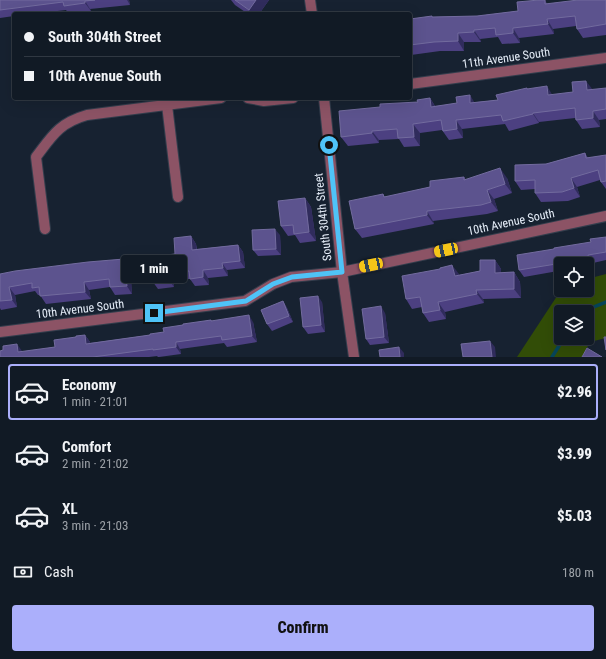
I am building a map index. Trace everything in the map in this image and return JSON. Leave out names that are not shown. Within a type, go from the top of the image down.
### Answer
[{"type":"street","points":[[310,0],[312,12]]},
{"type":"street","name":"11th Avenue South","points":[[412,84],[606,58]]},
{"type":"street","points":[[45,229],[36,157],[54,133],[67,123],[87,116],[206,100]]},
{"type":"street","points":[[259,100],[274,100]]},
{"type":"street","name":"South 304th Street","points":[[324,100],[342,272],[354,357]]},
{"type":"street","points":[[167,105],[178,197]]},
{"type":"street","name":"10th Avenue South","points":[[0,332],[246,301],[273,284],[292,277],[342,272],[606,216]]},
{"type":"green space","points":[[606,274],[606,338],[594,341],[594,305],[554,305],[554,345],[588,345],[582,357],[517,357],[556,297],[594,297],[594,277]]},
{"type":"building","points":[[0,0],[95,0],[64,6],[63,2],[0,10]]},
{"type":"building","points":[[235,0],[256,0],[249,10]]},
{"type":"building","points":[[545,0],[545,4],[578,0],[606,0],[606,24],[577,29],[575,16],[547,19],[548,24],[513,28],[513,33],[496,35],[495,28],[474,30],[474,32],[458,33],[458,41],[412,45],[412,19],[432,16],[477,16],[518,11],[517,2]]},
{"type":"building","points":[[586,81],[587,90],[606,88],[606,109],[593,111],[593,118],[576,120],[575,108],[533,113],[503,121],[501,115],[456,120],[457,129],[443,131],[441,120],[413,124],[414,137],[398,138],[397,129],[372,131],[372,133],[341,137],[339,111],[380,107],[380,104],[418,102],[417,100],[430,98],[431,107],[457,103],[456,97],[470,95],[470,103],[498,100],[496,95],[527,88],[547,86],[548,95],[573,92],[572,82]]},
{"type":"building","points":[[585,153],[586,158],[606,155],[606,181],[601,182],[598,170],[571,178],[574,188],[562,192],[535,193],[535,180],[515,181],[515,165],[546,164]]},
{"type":"building","points":[[500,168],[505,184],[487,190],[491,202],[481,205],[427,211],[427,215],[355,229],[349,201],[383,194],[384,197],[430,187],[430,181],[464,177],[464,180]]},
{"type":"building","points":[[305,198],[309,232],[294,234],[293,225],[281,226],[278,201]]},
{"type":"building","points":[[275,229],[276,249],[253,250],[252,230]]},
{"type":"building","points":[[191,236],[192,250],[238,245],[240,261],[222,263],[223,268],[203,270],[203,277],[190,279],[189,271],[168,272],[169,280],[153,282],[152,273],[144,274],[142,258],[175,254],[174,238]]},
{"type":"building","points":[[606,237],[606,252],[588,255],[588,257],[554,257],[554,264],[519,270],[517,255],[591,242],[590,239]]},
{"type":"building","points":[[124,259],[127,286],[110,287],[109,279],[84,282],[85,292],[40,296],[39,287],[32,288],[32,283],[9,287],[12,300],[0,301],[0,274],[88,262]]},
{"type":"building","points":[[480,260],[495,260],[495,273],[514,272],[514,289],[476,290],[477,294],[438,302],[440,310],[423,313],[420,297],[406,299],[402,276],[440,269],[452,265],[455,276],[480,271]]},
{"type":"building","points":[[318,296],[321,325],[303,327],[300,298]]},
{"type":"building","points":[[283,301],[289,316],[267,324],[261,310]]},
{"type":"building","points":[[381,306],[384,337],[366,339],[362,309]]},
{"type":"building","points":[[249,315],[252,336],[222,340],[221,336],[176,342],[176,347],[93,357],[0,357],[0,351],[3,350],[3,346],[17,344],[18,352],[55,347],[54,340],[85,335],[86,344],[150,335],[164,332],[163,328],[183,324]]},
{"type":"building","points":[[604,337],[606,337],[606,350]]},
{"type":"building","points":[[490,341],[492,357],[463,357],[461,344]]},
{"type":"building","points":[[399,347],[400,357],[380,357],[379,350]]},
{"type":"building","points":[[587,348],[602,357],[582,357]]},
{"type":"waterway","points":[[594,307],[606,302]]},
{"type":"waterway","points":[[552,357],[560,345]]},
{"type":"route","points":[[154,313],[246,301],[273,284],[292,277],[342,272],[329,145]]}]
